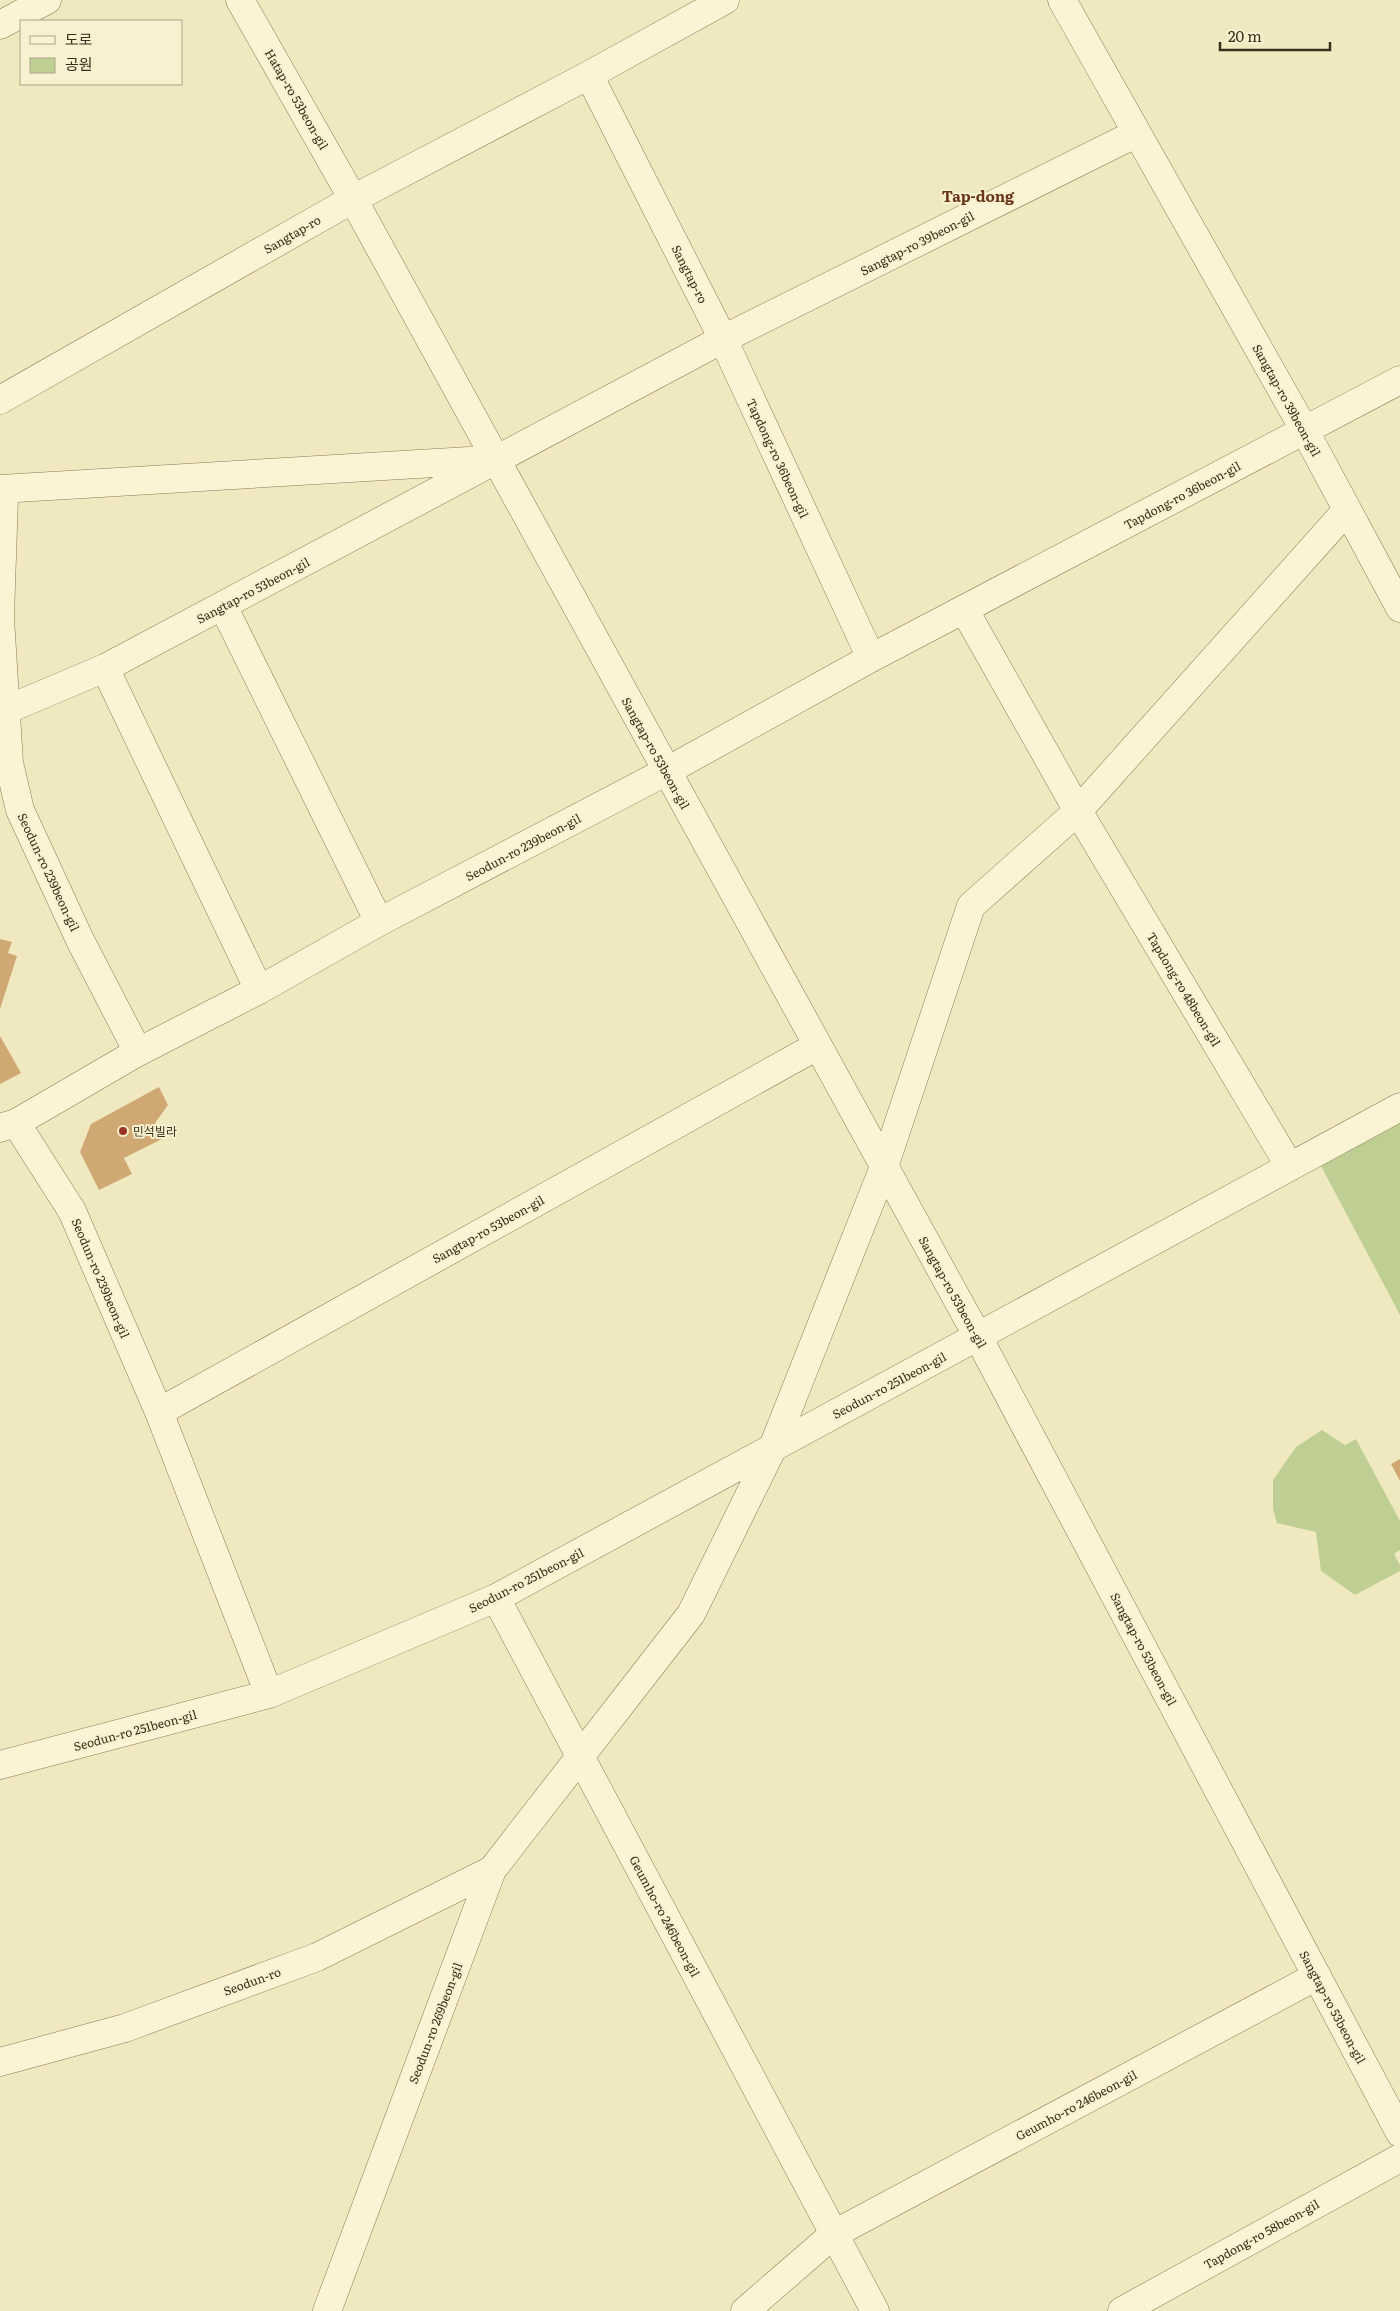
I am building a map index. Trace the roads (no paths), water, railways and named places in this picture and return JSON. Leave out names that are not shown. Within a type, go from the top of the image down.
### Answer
[{"type":"street","points":[[0,25],[47,0]]},
{"type":"street","name":"Hatap-ro 53beon-gil","points":[[240,0],[353,199]]},
{"type":"street","name":"Sangtap-ro","points":[[0,400],[353,199],[589,76],[725,0]]},
{"type":"street","name":"Sangtap-ro 39beon-gil","points":[[1062,0],[1348,510],[1400,608]]},
{"type":"street","name":"Sangtap-ro","points":[[589,76],[723,339]]},
{"type":"street","name":"Sangtap-ro 39beon-gil","points":[[723,339],[1137,133]]},
{"type":"street","name":"Sangtap-ro 53beon-gil","points":[[353,199],[978,1337],[1400,2133]]},
{"type":"street","name":"Sangtap-ro 53beon-gil","points":[[6,710],[105,668],[723,339]]},
{"type":"street","name":"Tapdong-ro 36beon-gil","points":[[723,339],[871,658]]},
{"type":"street","name":"Tapdong-ro 36beon-gil","points":[[666,771],[871,658],[1400,380]]},
{"type":"street","name":"Sangtap-ro 53beon-gil","points":[[1,490],[495,459]]},
{"type":"street","name":"Seodun-ro 239beon-gil","points":[[1,490],[4,497],[0,617],[8,763],[20,810],[80,940],[138,1052]]},
{"type":"street","points":[[580,1756],[691,1614],[773,1447],[884,1167],[971,906],[1078,811],[1348,510]]},
{"type":"street","points":[[223,606],[379,922]]},
{"type":"street","points":[[964,609],[1078,811]]},
{"type":"street","points":[[105,668],[259,990]]},
{"type":"street","name":"Seodun-ro 239beon-gil","points":[[159,1412],[72,1211],[8,1125],[138,1052],[259,990],[379,922],[666,771]]},
{"type":"street","name":"Tapdong-ro 48beon-gil","points":[[1078,811],[1290,1167]]},
{"type":"street","name":"Sangtap-ro 53beon-gil","points":[[159,1412],[817,1046]]},
{"type":"street","points":[[978,1337],[1400,1107]]},
{"type":"street","name":"Seodun-ro 251beon-gil","points":[[0,1765],[269,1694],[496,1598],[978,1337]]},
{"type":"street","points":[[159,1412],[269,1694]]},
{"type":"street","name":"Geumho-ro 246beon-gil","points":[[496,1598],[875,2311]]},
{"type":"street","name":"Seodun-ro 269beon-gil","points":[[327,2311],[492,1870],[580,1756]]},
{"type":"street","name":"Seodun-ro","points":[[0,2062],[125,2028],[317,1957],[492,1870]]},
{"type":"street","name":"Geumho-ro 246beon-gil","points":[[745,2311],[834,2234],[1317,1976]]},
{"type":"street","name":"Tapdong-ro 58beon-gil","points":[[1122,2311],[1400,2158]]},
{"type":"place","name":"민석빌라","points":[[123,1131]]},
{"type":"district","name":"Tap-dong","points":[[978,195]]}]
